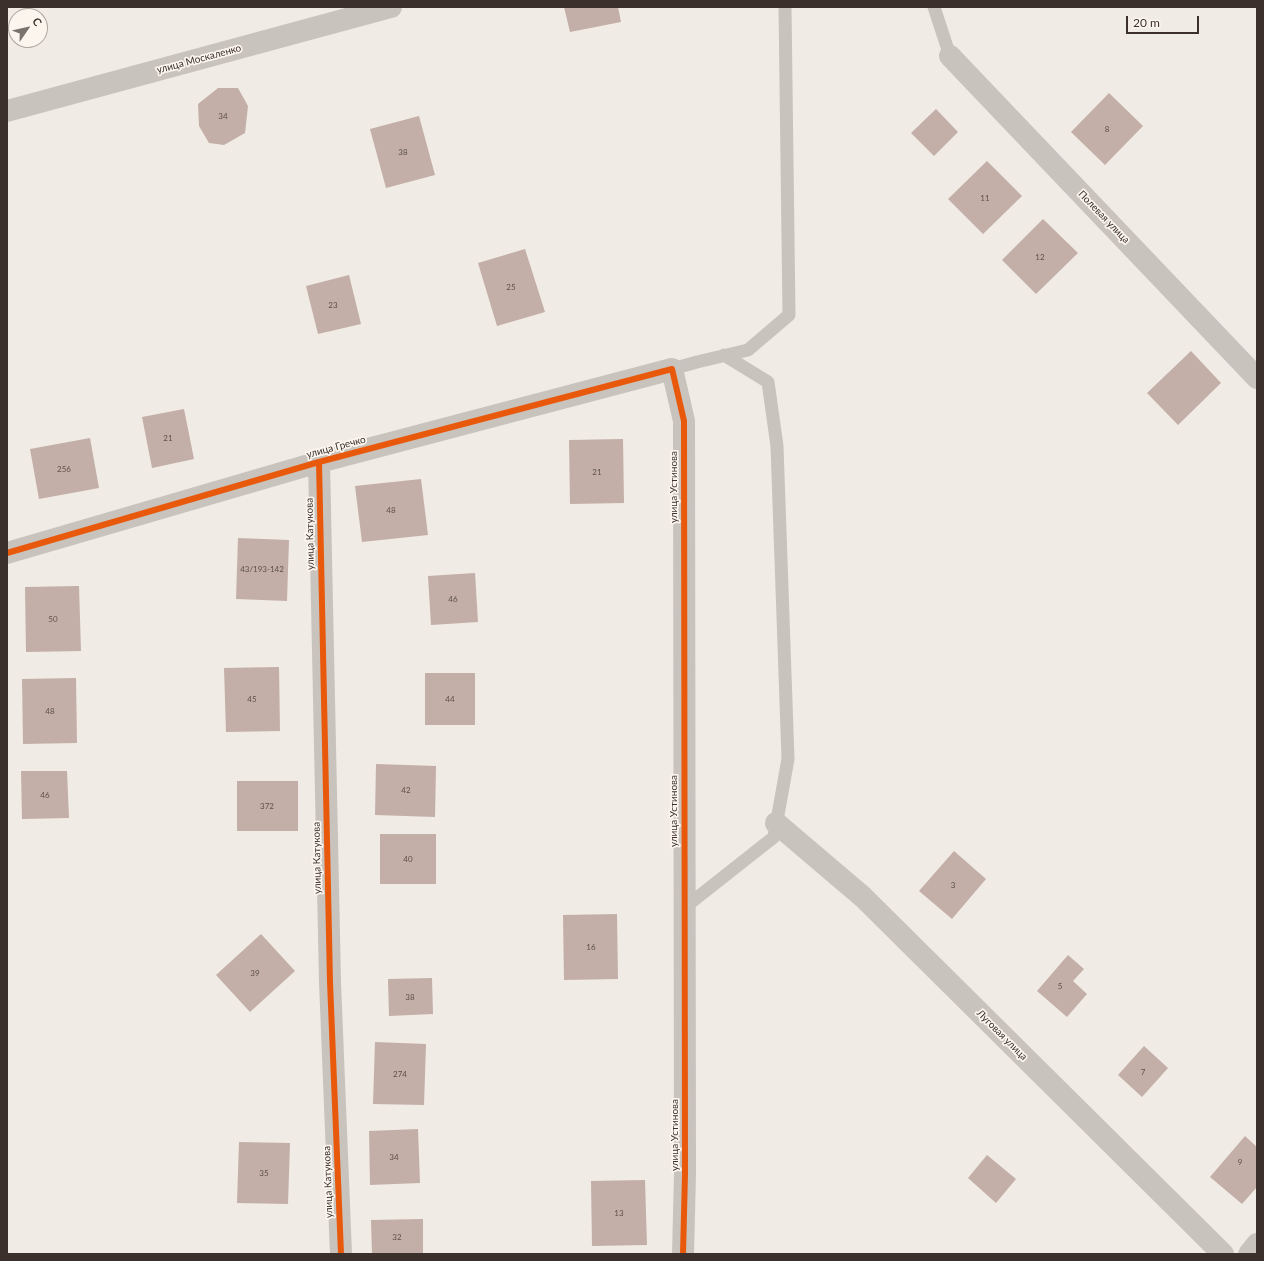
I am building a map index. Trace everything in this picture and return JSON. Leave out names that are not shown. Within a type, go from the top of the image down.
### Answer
[{"type":"street","name":"улица Москаленко","points":[[7,111],[391,7]]},
{"type":"street","name":"Полевая улица","points":[[950,56],[1257,378]]},
{"type":"street","name":"улица Гречко","points":[[7,553],[319,462],[672,369]]},
{"type":"street","name":"улица Устинова","points":[[672,369],[684,421],[685,1174],[683,1254]]},
{"type":"street","name":"улица Катукова","points":[[319,462],[330,982],[341,1254]]},
{"type":"street","name":"Луговая улица","points":[[776,823],[863,897],[1222,1254]]},
{"type":"street","points":[[1249,1254],[1257,1244]]},
{"type":"lane","points":[[672,369],[748,350],[789,315],[785,7]]},
{"type":"lane","points":[[934,7],[950,56]]},
{"type":"lane","points":[[684,908],[774,836],[788,759],[777,446],[768,382],[724,355]]},
{"type":"building","points":[[564,7],[618,7],[621,22],[570,32]]},
{"type":"building","points":[[218,88],[238,88],[248,106],[245,133],[224,145],[209,143],[199,126],[198,104]]},
{"type":"building","points":[[1109,93],[1143,126],[1105,165],[1071,132]]},
{"type":"building","points":[[936,109],[958,132],[934,156],[911,133]]},
{"type":"building","points":[[419,116],[435,175],[386,188],[370,129]]},
{"type":"building","points":[[987,161],[1022,196],[983,234],[948,199]]},
{"type":"building","points":[[1043,219],[1078,253],[1036,294],[1002,260]]},
{"type":"building","points":[[525,249],[545,312],[497,326],[478,263]]},
{"type":"building","points":[[349,275],[361,324],[318,334],[306,286]]},
{"type":"building","points":[[1191,351],[1221,383],[1178,425],[1147,393]]},
{"type":"building","points":[[184,409],[194,459],[152,468],[142,417]]},
{"type":"building","points":[[90,438],[99,488],[39,499],[30,449]]},
{"type":"building","points":[[623,439],[624,503],[570,504],[569,440]]},
{"type":"building","points":[[421,479],[428,535],[362,542],[355,486]]},
{"type":"building","points":[[238,538],[289,540],[287,601],[236,599]]},
{"type":"building","points":[[475,573],[478,622],[431,625],[428,576]]},
{"type":"building","points":[[79,586],[81,651],[26,652],[25,587]]},
{"type":"building","points":[[279,667],[280,731],[226,732],[224,668]]},
{"type":"building","points":[[425,673],[475,673],[475,725],[425,725]]},
{"type":"building","points":[[76,678],[77,743],[23,744],[22,679]]},
{"type":"building","points":[[376,764],[436,766],[435,817],[375,815]]},
{"type":"building","points":[[21,771],[67,771],[69,818],[22,819]]},
{"type":"building","points":[[237,781],[298,781],[298,831],[237,831]]},
{"type":"building","points":[[380,834],[436,834],[436,884],[380,884]]},
{"type":"building","points":[[954,851],[986,879],[952,919],[919,891]]},
{"type":"building","points":[[617,914],[618,979],[564,980],[563,915]]},
{"type":"building","points":[[261,934],[295,971],[250,1012],[216,975]]},
{"type":"building","points":[[1068,955],[1084,969],[1073,981],[1087,994],[1067,1017],[1037,991]]},
{"type":"building","points":[[432,978],[433,1014],[389,1016],[388,979]]},
{"type":"building","points":[[375,1042],[426,1044],[424,1105],[373,1104]]},
{"type":"building","points":[[1144,1046],[1168,1068],[1142,1097],[1118,1075]]},
{"type":"building","points":[[418,1129],[420,1183],[370,1185],[369,1131]]},
{"type":"building","points":[[1245,1136],[1257,1147],[1257,1187],[1242,1204],[1210,1177]]},
{"type":"building","points":[[239,1142],[290,1143],[288,1204],[237,1203]]},
{"type":"building","points":[[987,1155],[1016,1179],[996,1203],[968,1178]]},
{"type":"building","points":[[645,1180],[647,1245],[592,1246],[591,1181]]},
{"type":"building","points":[[423,1219],[423,1254],[372,1254],[371,1220]]},
{"type":"cycle path","points":[[7,553],[319,462],[672,369],[684,421],[685,1174],[683,1254]]},
{"type":"cycle path","points":[[319,462],[330,982],[341,1254]]}]
